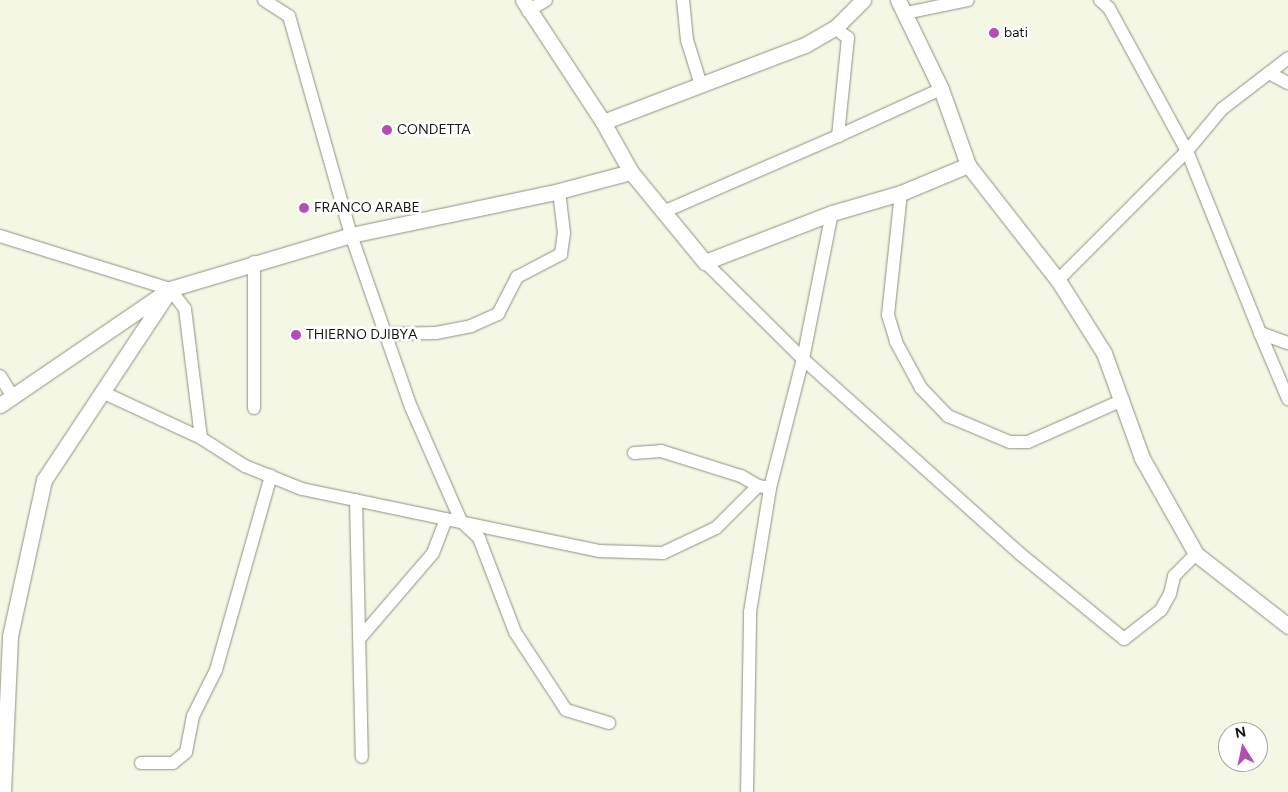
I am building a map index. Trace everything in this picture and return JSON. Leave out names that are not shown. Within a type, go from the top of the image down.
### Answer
[{"type":"street","points":[[264,0],[289,16],[351,235],[411,407],[461,521],[478,538],[515,632],[566,710],[609,723]]},
{"type":"street","points":[[546,0],[526,5],[603,122],[631,172],[705,262],[803,359],[1018,553],[1124,639],[1161,610],[1170,594],[1174,576],[1196,554]]},
{"type":"street","points":[[683,0],[687,40],[701,85]]},
{"type":"street","points":[[898,0],[906,13],[941,89],[968,165],[1058,280],[1104,353],[1123,400],[1142,458],[1196,554],[1288,626]]},
{"type":"street","points":[[906,13],[968,0]]},
{"type":"street","points":[[1100,0],[1109,8],[1187,151],[1288,399]]},
{"type":"street","points":[[603,122],[805,46],[835,28],[860,1]]},
{"type":"street","points":[[835,28],[848,38],[838,136]]},
{"type":"street","points":[[1058,280],[1187,151],[1222,109],[1288,58]]},
{"type":"street","points":[[1269,73],[1288,83]]},
{"type":"street","points":[[663,212],[941,89]]},
{"type":"street","points":[[705,262],[832,214],[901,193],[968,165]]},
{"type":"street","points":[[0,405],[170,289],[254,262],[351,235],[559,191],[631,172]]},
{"type":"street","points":[[386,334],[436,333],[471,326],[498,314],[517,277],[561,254],[564,233],[559,191]]},
{"type":"street","points":[[901,193],[888,315],[896,342],[921,388],[948,416],[1010,442],[1028,442],[1123,400]]},
{"type":"street","points":[[747,792],[750,612],[764,487],[803,359],[832,214]]},
{"type":"street","points":[[0,236],[170,289],[185,309],[201,438]]},
{"type":"street","points":[[254,262],[254,408]]},
{"type":"street","points":[[3,792],[10,636],[44,480],[170,289]]},
{"type":"street","points":[[1260,333],[1288,343]]},
{"type":"street","points":[[0,376],[13,396]]},
{"type":"street","points":[[102,392],[201,438],[245,466],[302,488],[599,551],[663,553],[716,528],[764,487]]},
{"type":"street","points":[[634,453],[661,451],[741,476],[764,487]]},
{"type":"street","points":[[141,763],[173,763],[186,752],[193,716],[216,670],[271,476]]},
{"type":"street","points":[[356,500],[362,757]]},
{"type":"street","points":[[360,638],[433,553],[446,519]]},
{"type":"place","name":"bati","points":[[994,33]]},
{"type":"place","name":"CONDETTA","points":[[387,130]]},
{"type":"place","name":"FRANCO ARABE","points":[[304,208]]},
{"type":"place","name":"THIERNO DJIBYA","points":[[296,335]]}]
